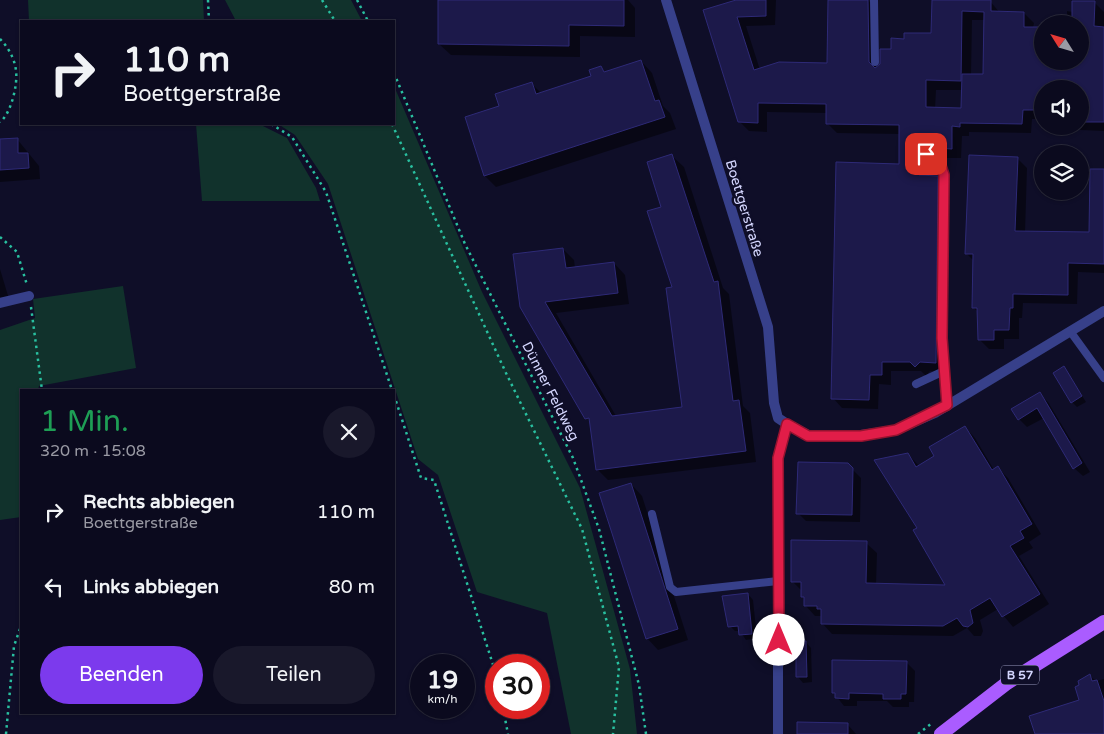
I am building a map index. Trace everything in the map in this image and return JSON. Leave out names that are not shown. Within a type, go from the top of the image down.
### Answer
[{"type":"main road","name":"B 57","points":[[941,734],[1007,683],[1104,622]]},
{"type":"street","name":"Boettgerstraße","points":[[666,0],[768,327],[774,403],[778,418],[808,436],[861,436],[896,430],[947,405],[1104,311]]},
{"type":"street","points":[[0,303],[29,296]]},
{"type":"street","points":[[778,734],[778,458],[787,424]]},
{"type":"lane","points":[[874,0],[874,62]]},
{"type":"lane","points":[[920,153],[939,160],[944,175],[944,371],[947,405]]},
{"type":"lane","points":[[1070,331],[1104,378]]},
{"type":"lane","points":[[916,384],[944,371]]},
{"type":"lane","points":[[652,514],[670,587],[676,592],[778,581]]},
{"type":"path","points":[[208,0],[209,20]]},
{"type":"path","points":[[322,0],[334,20]]},
{"type":"path","points":[[357,0],[367,20]]},
{"type":"path","points":[[0,39],[11,55],[17,72],[11,108],[0,122]]},
{"type":"path","name":"Dünner Feldweg","points":[[395,75],[466,244],[573,458],[599,529],[638,686],[646,734]]},
{"type":"path","points":[[273,125],[292,137],[326,192],[392,389]]},
{"type":"path","points":[[392,125],[506,373],[582,529],[619,667],[613,734]]},
{"type":"path","points":[[0,237],[17,252],[25,273],[42,389]]},
{"type":"path","points":[[395,398],[421,478],[434,480],[490,654]]},
{"type":"path","points":[[6,734],[14,646],[20,629]]},
{"type":"path","points":[[505,719],[508,734]]},
{"type":"green space","points":[[28,0],[203,0],[204,20],[29,20]]},
{"type":"green space","points":[[225,0],[351,0],[361,20],[235,20]]},
{"type":"green space","points":[[395,88],[482,292],[580,488],[630,669],[637,734],[571,734],[547,613],[477,592],[438,475],[418,459],[328,184],[295,135],[280,125],[395,125]]},
{"type":"green space","points":[[196,125],[261,125],[287,138],[316,188],[320,201],[202,201]]},
{"type":"green space","points":[[123,286],[136,368],[39,386],[38,389],[20,389],[20,517],[0,520],[0,330],[35,318],[33,299]]},
{"type":"building","points":[[438,0],[624,0],[624,26],[569,25],[569,46],[438,44]]},
{"type":"building","points":[[736,0],[766,0],[766,16],[737,17],[754,70],[779,62],[827,63],[828,0],[868,0],[869,62],[875,68],[880,64],[880,49],[891,49],[891,38],[904,39],[904,33],[931,33],[932,0],[991,0],[991,11],[1024,12],[1024,27],[1034,27],[1034,70],[1089,70],[1089,15],[1072,15],[1072,1],[1095,1],[1094,26],[1104,27],[1104,122],[1089,122],[1089,80],[1034,80],[1034,110],[1023,110],[1022,124],[960,123],[960,127],[952,126],[952,149],[920,147],[915,151],[915,156],[919,159],[919,175],[938,176],[936,363],[920,362],[915,367],[910,362],[882,362],[882,375],[870,375],[869,400],[831,399],[836,162],[899,164],[899,125],[826,124],[826,104],[758,103],[758,123],[738,122],[703,10]],"holes":[[[962,11],[984,12],[983,74],[962,74],[961,108],[926,107],[926,80],[961,81]]]},
{"type":"building","points":[[641,60],[655,101],[659,100],[665,117],[484,176],[465,117],[499,106],[495,94],[532,82],[536,94],[591,76],[589,70],[601,66],[604,72]]},
{"type":"building","points":[[18,138],[18,153],[28,153],[29,168],[0,170],[0,139]]},
{"type":"building","points":[[672,154],[714,282],[718,281],[733,401],[739,400],[746,451],[596,470],[589,418],[585,419],[520,307],[513,254],[563,248],[566,268],[614,262],[618,293],[545,302],[612,416],[682,407],[666,288],[672,287],[647,211],[661,207],[647,162]]},
{"type":"building","points":[[969,155],[1018,157],[1015,231],[1089,232],[1090,169],[1104,169],[1104,264],[1068,263],[1068,295],[1013,294],[1013,308],[1010,308],[1009,330],[994,330],[994,340],[978,340],[977,308],[972,308],[973,254],[965,254]]},
{"type":"building","points":[[1064,366],[1082,396],[1071,403],[1053,373]]},
{"type":"building","points":[[1040,392],[1082,463],[1073,469],[1037,408],[1018,420],[1011,409]]},
{"type":"building","points":[[965,426],[992,470],[998,466],[1032,524],[1020,531],[1024,538],[1010,546],[1040,594],[1002,617],[990,598],[970,610],[973,623],[968,627],[963,626],[957,618],[943,626],[821,624],[821,609],[817,609],[817,606],[804,606],[804,597],[801,597],[801,582],[791,582],[791,540],[867,541],[866,583],[945,585],[913,530],[917,528],[874,460],[908,453],[916,467],[934,456],[929,447]]},
{"type":"building","points":[[798,462],[848,463],[853,468],[852,515],[796,514]]},
{"type":"building","points":[[631,483],[678,629],[646,639],[599,493]]},
{"type":"building","points":[[748,593],[752,634],[739,635],[738,626],[728,627],[722,596]]},
{"type":"building","points":[[796,641],[806,641],[807,677],[796,677]]},
{"type":"building","points":[[832,660],[907,661],[906,694],[901,694],[901,699],[883,699],[883,694],[849,693],[849,699],[835,698],[835,693],[832,693]]},
{"type":"building","points":[[1090,674],[1092,681],[1097,680],[1104,701],[1104,734],[1035,734],[1029,716],[1079,700],[1075,687],[1079,685],[1078,681]]},
{"type":"building","points":[[797,722],[848,723],[848,734],[797,734]]},
{"type":"route","points":[[779,640],[778,458],[787,424],[808,436],[861,436],[896,430],[935,413],[947,405],[942,338],[945,238],[944,175],[939,160],[926,154]]}]
